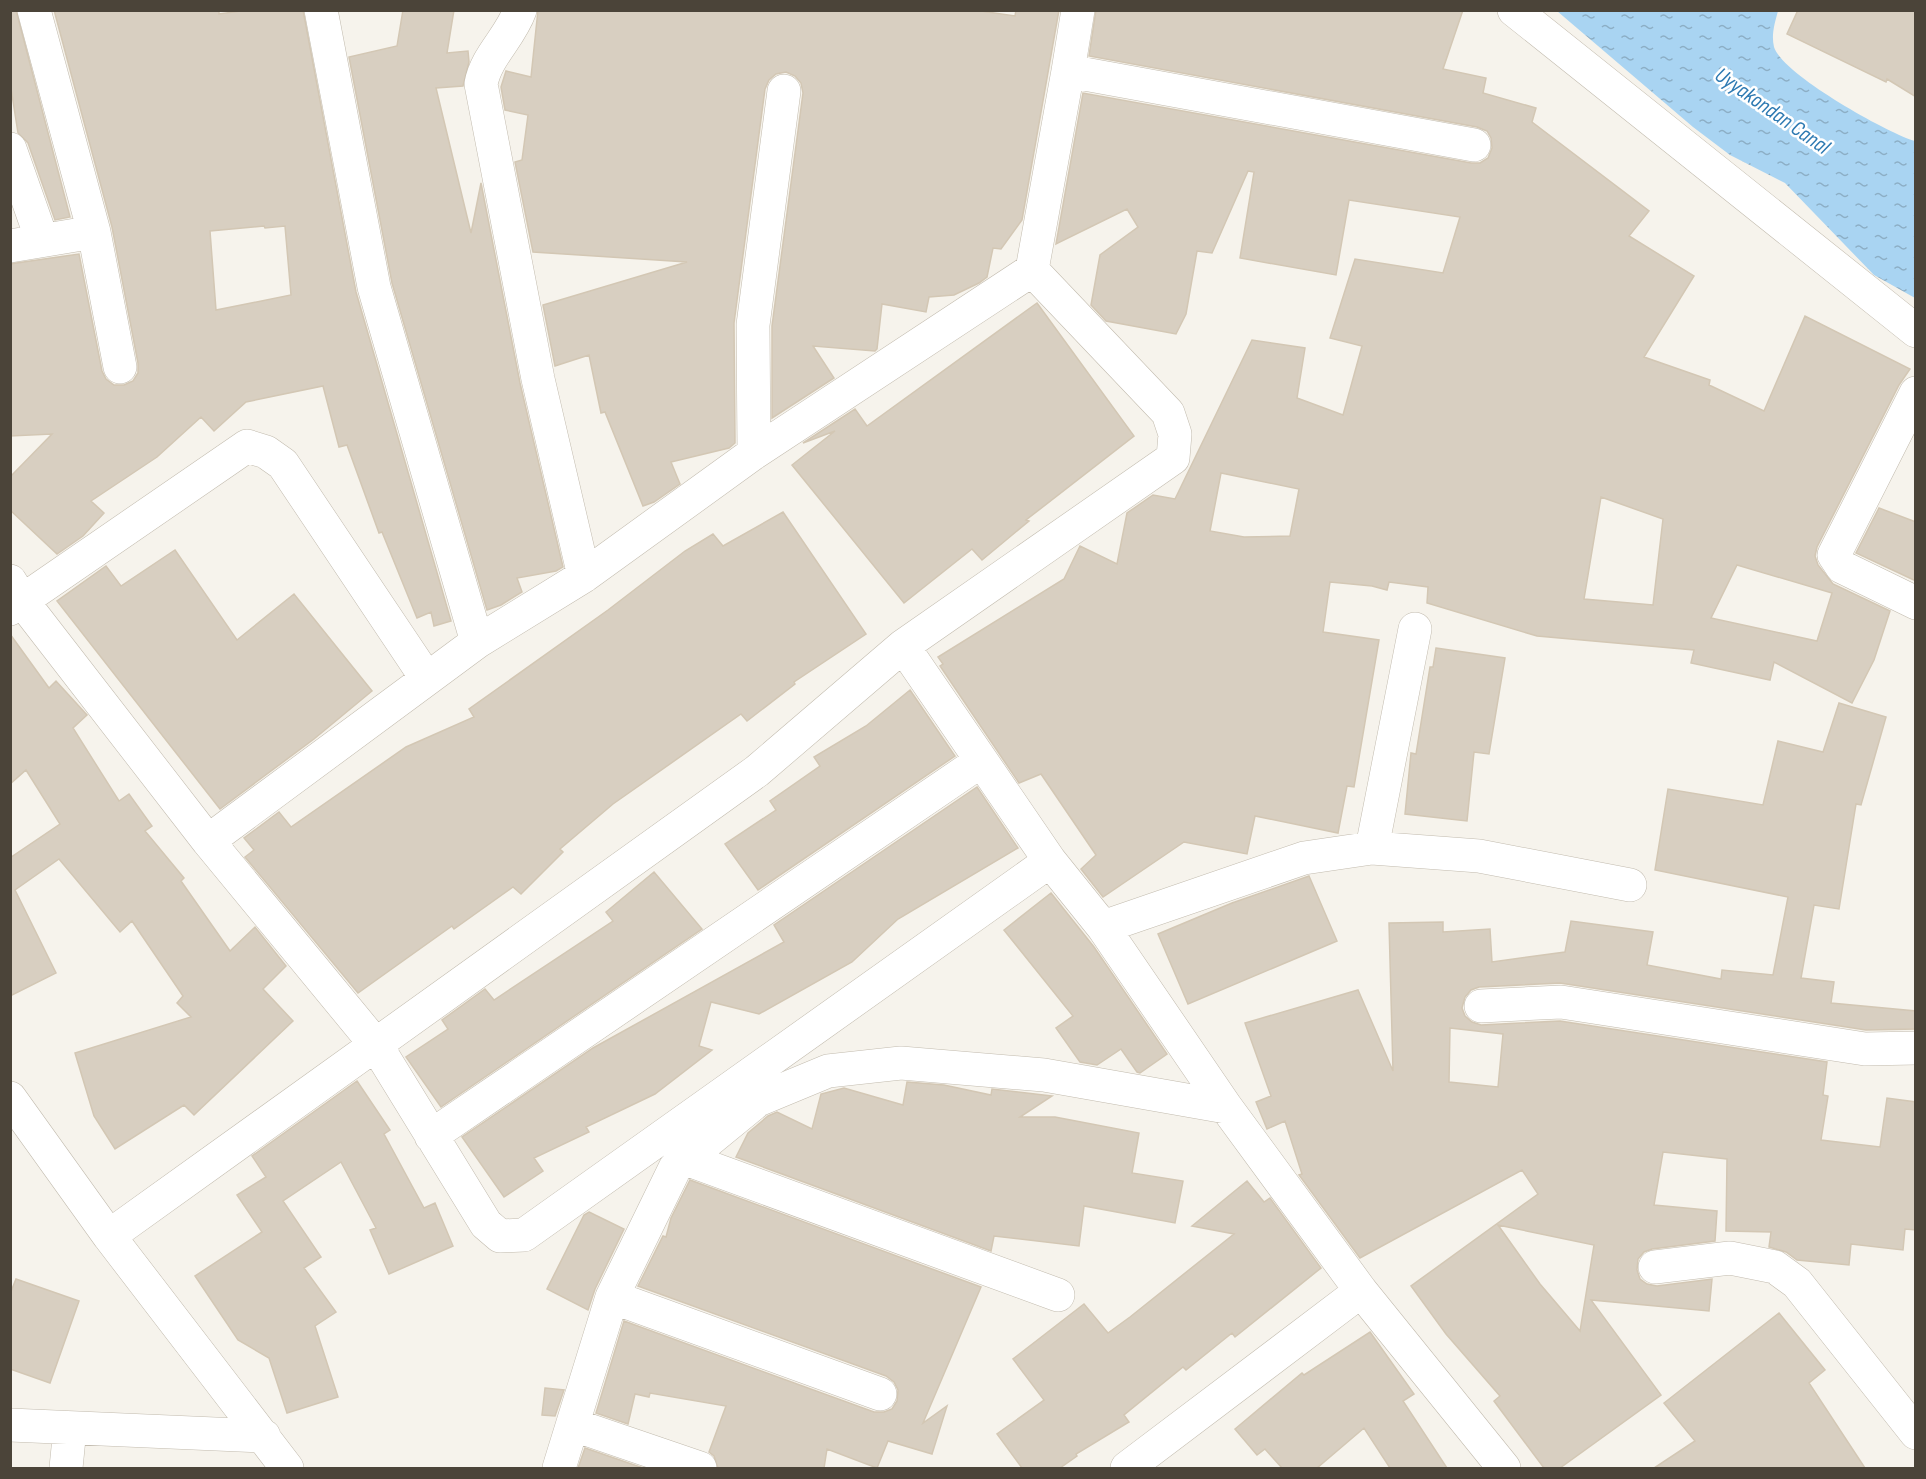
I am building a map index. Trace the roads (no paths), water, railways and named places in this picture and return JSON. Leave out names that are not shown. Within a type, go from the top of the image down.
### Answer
[{"type":"street","points":[[34,10],[94,232],[120,367]]},
{"type":"street","points":[[321,10],[374,287],[477,642]]},
{"type":"street","points":[[520,10],[513,29],[484,67],[481,84],[538,379],[584,576]]},
{"type":"street","points":[[208,841],[477,642],[584,576],[754,453],[1032,270],[1078,10]]},
{"type":"street","points":[[1514,10],[1916,331]]},
{"type":"street","points":[[1068,71],[1474,145]]},
{"type":"street","points":[[754,453],[753,325],[784,91]]},
{"type":"street","points":[[10,149],[26,243],[94,232]]},
{"type":"street","points":[[110,1236],[757,771],[903,646],[1173,458],[1175,434],[1168,412],[1032,270]]},
{"type":"street","points":[[1916,393],[1834,555],[1842,567],[1916,603]]},
{"type":"street","points":[[427,679],[283,464],[266,452],[247,446],[14,597],[208,841],[376,1046],[486,1224],[500,1236],[524,1235],[1050,861]]},
{"type":"street","points":[[1372,848],[1415,629]]},
{"type":"street","points":[[903,646],[1050,861],[1103,927],[1226,1107],[1361,1291],[1504,1468]]},
{"type":"street","points":[[431,1136],[981,761]]},
{"type":"street","points":[[1103,927],[1304,858],[1372,848],[1479,856],[1630,885]]},
{"type":"street","points":[[1481,1005],[1561,1002],[1864,1049],[1916,1048]]},
{"type":"street","points":[[559,1468],[612,1298],[675,1168],[758,1100],[828,1071],[901,1063],[1044,1075],[1226,1107]]},
{"type":"street","points":[[10,1098],[110,1236],[287,1468]]},
{"type":"street","points":[[686,1159],[1058,1295]]},
{"type":"street","points":[[1654,1267],[1730,1258],[1775,1267],[1797,1283],[1916,1433]]},
{"type":"street","points":[[1127,1468],[1361,1291]]},
{"type":"street","points":[[612,1298],[880,1395]]},
{"type":"street","points":[[10,1425],[264,1436]]},
{"type":"street","points":[[574,1425],[700,1468]]},
{"type":"street","points":[[66,1468],[70,1428]]},
{"type":"water","name":"Uyyakondan Canal","points":[[1557,11],[1778,11],[1774,29],[1774,47],[1795,72],[1860,115],[1915,141],[1915,298],[1874,275],[1785,183],[1730,155],[1693,127]]}]
